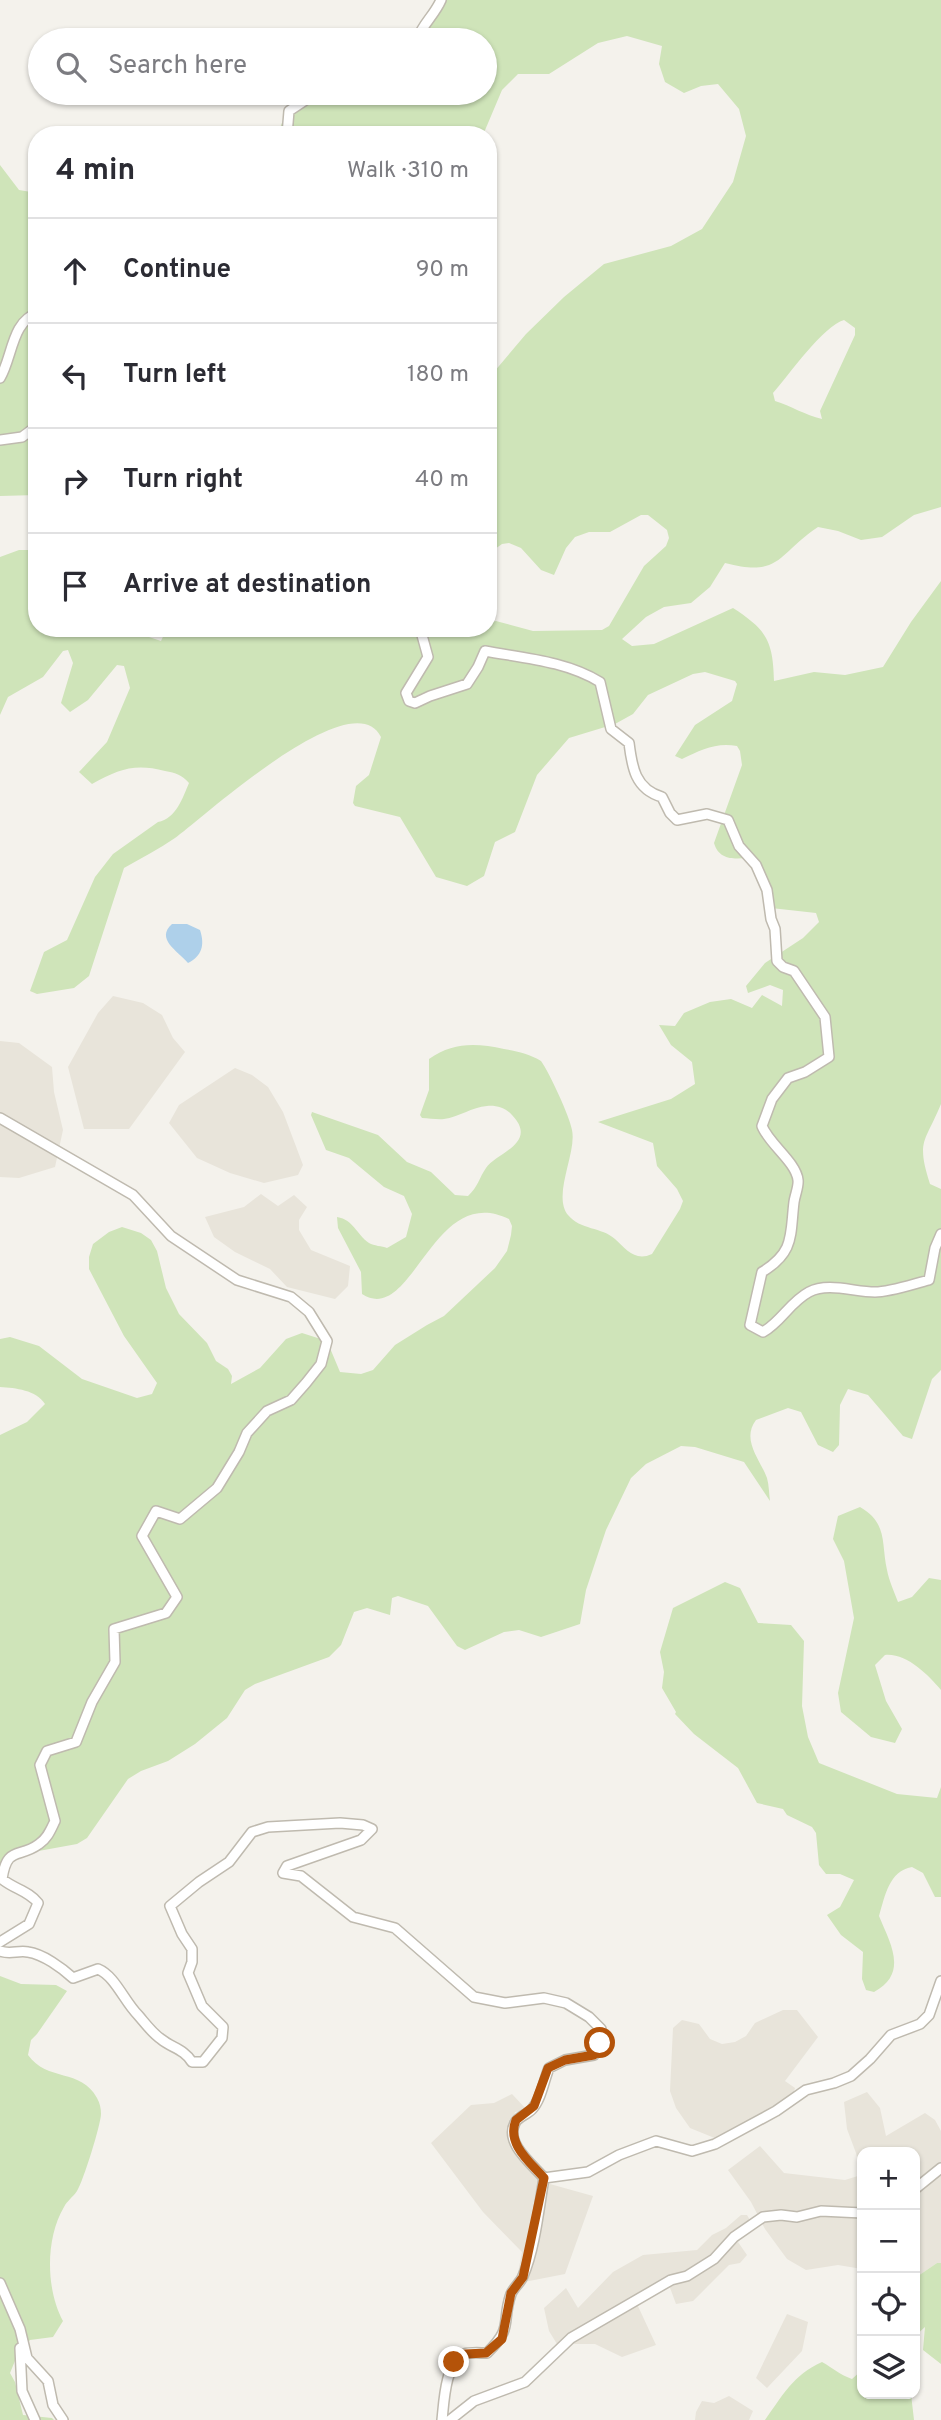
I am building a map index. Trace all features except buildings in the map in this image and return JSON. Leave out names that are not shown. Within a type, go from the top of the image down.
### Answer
[{"type":"street","points":[[421,28],[436,11],[441,0]]},
{"type":"street","points":[[288,126],[289,111],[298,105]]},
{"type":"street","points":[[0,378],[9,358],[11,345],[28,317]]},
{"type":"street","points":[[0,440],[22,438],[28,433]]},
{"type":"street","points":[[422,637],[428,657],[407,693],[409,701],[415,703],[467,684],[485,651],[558,665],[585,673],[600,682],[611,729],[629,743],[632,770],[639,783],[662,797],[677,820],[707,814],[728,820],[739,846],[756,865],[767,890],[778,961],[783,967],[794,971],[825,1017],[829,1057],[805,1072],[788,1078],[772,1099],[762,1126],[766,1139],[779,1149],[798,1179],[792,1237],[775,1264],[762,1272],[750,1325],[763,1332],[770,1328],[790,1305],[811,1291],[836,1289],[877,1292],[929,1280],[935,1248],[941,1234]]},
{"type":"street","points":[[0,1118],[133,1195],[171,1236],[237,1280],[291,1297],[309,1312],[327,1341],[321,1364],[291,1400],[267,1410],[247,1433],[217,1488],[180,1518],[156,1511],[142,1536],[177,1597],[166,1613],[114,1629],[115,1662],[92,1702],[76,1742],[47,1751],[40,1765],[55,1821],[47,1837],[37,1846],[16,1852],[4,1864],[2,1880],[12,1888],[32,1895],[38,1903],[29,1924],[0,1942]]},
{"type":"street","points":[[0,1951],[6,1954],[28,1951],[73,1978],[102,1970],[110,1976],[125,2001],[161,2039],[186,2053],[192,2062],[203,2062],[222,2038],[223,2027],[202,2006],[188,1973],[192,1962],[192,1949],[170,1906],[229,1862],[252,1832],[268,1827],[293,1825],[363,1825],[372,1829],[361,1840],[287,1866],[282,1873],[301,1876],[353,1917],[395,1928],[474,1997],[505,2003],[544,1998],[566,2003],[589,2017],[601,2029],[600,2043],[594,2055],[565,2060],[548,2068],[534,2106],[516,2120],[513,2126],[517,2148],[544,2178]]},
{"type":"street","points":[[544,2178],[588,2172],[619,2155],[656,2141],[692,2151],[715,2144],[776,2111],[806,2090],[851,2076],[891,2035],[920,2024],[929,2015],[941,1981]]},
{"type":"street","points":[[920,2185],[941,2168]]},
{"type":"street","points":[[442,2420],[445,2389],[454,2362],[465,2354],[486,2353],[502,2339],[511,2293],[523,2277],[526,2267],[544,2178]]},
{"type":"street","points":[[450,2420],[474,2401],[525,2382],[571,2338],[671,2280],[687,2276],[714,2259],[734,2237],[763,2217],[797,2217],[821,2211],[857,2213]]},
{"type":"street","points":[[0,2283],[20,2329],[27,2358],[48,2381],[53,2405],[63,2420]]},
{"type":"street","points":[[20,2329],[22,2391],[35,2420]]},
{"type":"shaded area","points":[[113,996],[143,1003],[162,1015],[173,1038],[185,1052],[129,1129],[84,1129],[68,1067],[98,1013]]},
{"type":"shaded area","points":[[0,1041],[19,1043],[52,1067],[54,1092],[63,1130],[55,1167],[19,1178],[0,1177]]},
{"type":"shaded area","points":[[235,1068],[252,1075],[268,1087],[283,1112],[303,1165],[298,1175],[264,1183],[230,1173],[197,1158],[169,1123],[179,1105]]},
{"type":"shaded area","points":[[261,1194],[278,1206],[294,1195],[307,1207],[299,1220],[299,1230],[311,1250],[350,1266],[348,1286],[335,1299],[287,1287],[270,1269],[235,1252],[214,1237],[205,1217],[244,1207]]},
{"type":"shaded area","points":[[783,2010],[797,2010],[818,2037],[785,2081],[795,2088],[789,2107],[717,2139],[690,2128],[676,2108],[670,2091],[673,2028],[682,2020],[699,2024],[710,2039],[722,2044],[735,2042],[746,2036],[755,2023]]},
{"type":"shaded area","points":[[867,2092],[880,2108],[886,2136],[925,2113],[935,2120],[941,2131],[941,2263],[920,2275],[920,2147],[857,2147],[857,2157],[847,2129],[844,2102]]},
{"type":"shaded area","points":[[512,2094],[527,2110],[515,2112],[509,2136],[536,2173],[550,2184],[593,2196],[565,2274],[524,2282],[517,2278],[522,2252],[483,2212],[431,2143],[471,2105],[494,2103]]},
{"type":"shaded area","points":[[760,2146],[784,2173],[845,2180],[857,2176],[857,2268],[838,2265],[806,2270],[787,2259],[728,2170]]},
{"type":"shaded area","points":[[741,2215],[747,2215],[751,2222],[738,2242],[747,2255],[740,2263],[729,2265],[693,2301],[676,2304],[669,2285],[637,2304],[656,2345],[622,2357],[595,2344],[557,2344],[549,2331],[544,2308],[566,2288],[578,2308],[613,2272],[643,2255],[697,2250],[712,2235],[726,2228]]},
{"type":"shaded area","points":[[787,2314],[808,2322],[802,2351],[767,2388],[756,2378]]},
{"type":"shaded area","points":[[729,2396],[753,2411],[749,2420],[695,2420],[702,2401],[714,2403]]},
{"type":"green space","points":[[437,0],[941,0],[941,507],[914,515],[882,537],[861,540],[818,527],[777,561],[768,565],[757,568],[725,563],[710,587],[691,603],[664,607],[646,617],[622,639],[632,646],[654,644],[733,608],[754,623],[766,638],[772,656],[774,681],[814,672],[845,675],[883,667],[941,581],[941,1104],[923,1150],[930,1184],[941,1189],[941,1370],[932,1379],[912,1439],[903,1436],[868,1395],[848,1389],[840,1405],[839,1445],[833,1452],[818,1445],[801,1412],[788,1408],[756,1420],[750,1435],[751,1442],[767,1478],[770,1501],[744,1462],[695,1447],[681,1446],[646,1464],[631,1478],[606,1530],[586,1590],[580,1624],[541,1637],[519,1630],[504,1632],[465,1650],[457,1646],[428,1606],[398,1596],[392,1598],[390,1615],[367,1608],[354,1612],[341,1645],[329,1657],[245,1690],[227,1718],[195,1744],[168,1761],[128,1779],[87,1838],[77,1844],[22,1854],[0,1870],[0,1435],[27,1422],[45,1404],[31,1393],[0,1387],[0,1339],[10,1337],[39,1346],[82,1379],[137,1398],[152,1394],[157,1383],[124,1336],[89,1269],[93,1244],[109,1232],[122,1227],[141,1233],[151,1240],[157,1251],[166,1288],[179,1314],[207,1343],[216,1361],[228,1369],[232,1376],[231,1384],[260,1368],[286,1339],[302,1333],[327,1341],[340,1372],[361,1374],[373,1370],[395,1345],[444,1316],[495,1268],[507,1251],[512,1226],[509,1219],[483,1213],[461,1219],[442,1235],[396,1291],[380,1299],[362,1294],[361,1272],[338,1228],[337,1217],[351,1224],[369,1243],[387,1248],[406,1237],[412,1214],[404,1196],[384,1187],[349,1158],[326,1150],[311,1115],[312,1112],[378,1135],[407,1162],[431,1172],[455,1195],[468,1196],[486,1168],[513,1146],[521,1133],[512,1115],[497,1107],[481,1107],[444,1119],[422,1118],[420,1115],[429,1090],[429,1059],[447,1049],[465,1045],[513,1051],[541,1061],[559,1095],[572,1130],[573,1139],[563,1197],[568,1215],[579,1223],[610,1235],[636,1255],[652,1254],[683,1201],[677,1189],[657,1166],[653,1143],[598,1122],[671,1099],[695,1084],[692,1062],[671,1045],[659,1025],[675,1026],[684,1013],[710,1002],[731,999],[752,1008],[762,995],[782,1006],[783,990],[770,985],[748,993],[746,986],[765,963],[803,938],[819,922],[816,913],[771,908],[772,903],[747,858],[727,857],[716,849],[714,843],[742,765],[740,751],[737,746],[722,745],[682,759],[675,756],[695,725],[732,701],[737,684],[735,681],[705,672],[693,674],[648,695],[633,714],[615,724],[569,738],[537,775],[515,832],[495,842],[484,876],[467,886],[436,877],[400,817],[355,806],[353,803],[356,786],[369,775],[381,737],[365,724],[341,726],[311,738],[278,758],[175,838],[124,868],[89,976],[74,988],[37,994],[30,991],[44,952],[67,940],[95,877],[113,854],[158,822],[170,817],[178,807],[189,783],[176,774],[136,768],[119,771],[92,784],[79,772],[107,742],[130,688],[124,666],[117,665],[88,700],[70,712],[61,703],[73,663],[68,650],[63,651],[43,677],[8,697],[0,715],[0,557],[19,550],[28,550],[28,637],[149,637],[161,641],[163,637],[497,637],[497,621],[533,631],[602,630],[609,626],[644,566],[666,546],[669,538],[667,530],[648,515],[641,515],[610,532],[589,532],[575,537],[566,548],[554,575],[541,570],[521,548],[509,543],[497,548],[497,368],[526,334],[564,297],[604,264],[671,246],[702,229],[733,182],[746,136],[739,109],[718,84],[701,86],[684,93],[665,82],[659,64],[662,46],[627,36],[598,43],[549,74],[518,74],[502,90],[497,102],[497,28],[423,28],[428,25]],"holes":[[[844,320],[855,328],[855,335],[820,411],[822,419],[775,401],[773,393],[827,331]]]},
{"type":"green space","points":[[295,105],[496,105],[487,126],[281,126],[286,113]]},
{"type":"green space","points":[[0,165],[19,190],[28,192],[28,495],[0,496]]},
{"type":"green space","points":[[860,1507],[875,1520],[882,1534],[888,1574],[898,1602],[912,1597],[929,1578],[941,1580],[941,1690],[909,1661],[885,1655],[875,1665],[886,1701],[902,1729],[895,1743],[871,1737],[841,1712],[838,1693],[854,1618],[844,1561],[833,1539],[838,1516]]},
{"type":"green space","points":[[725,1582],[740,1588],[758,1623],[791,1625],[804,1641],[802,1706],[808,1737],[819,1763],[897,1794],[937,1798],[941,1787],[941,1897],[935,1897],[923,1873],[912,1867],[904,1869],[893,1879],[879,1916],[894,1957],[894,1967],[885,1984],[874,1992],[866,1990],[862,1979],[863,1952],[841,1935],[827,1915],[840,1907],[854,1880],[840,1874],[826,1874],[819,1865],[816,1833],[812,1827],[787,1815],[783,1809],[757,1803],[738,1768],[694,1734],[675,1714],[662,1688],[664,1672],[660,1652],[673,1608]]},
{"type":"green space","points":[[0,1976],[21,1984],[56,1985],[67,1991],[31,2040],[28,2055],[45,2069],[82,2082],[97,2098],[101,2110],[83,2177],[77,2191],[64,2207],[53,2234],[51,2280],[57,2309],[63,2321],[53,2337],[30,2340],[17,2356],[10,2373],[15,2382],[23,2415],[54,2420],[0,2420]]},
{"type":"green space","points":[[941,2263],[941,2364],[923,2350],[925,2327],[920,2332],[920,2275]]},
{"type":"green space","points":[[822,2362],[852,2379],[857,2374],[857,2399],[912,2399],[914,2420],[765,2420],[796,2379]]},
{"type":"water","points":[[172,924],[187,924],[200,930],[201,950],[188,963],[167,940],[167,929]]},
{"type":"route","points":[[454,2362],[465,2354],[486,2353],[502,2339],[511,2293],[523,2277],[528,2257],[544,2178],[517,2148],[513,2126],[516,2120],[534,2106],[548,2068],[565,2060],[594,2055],[600,2043]]}]
